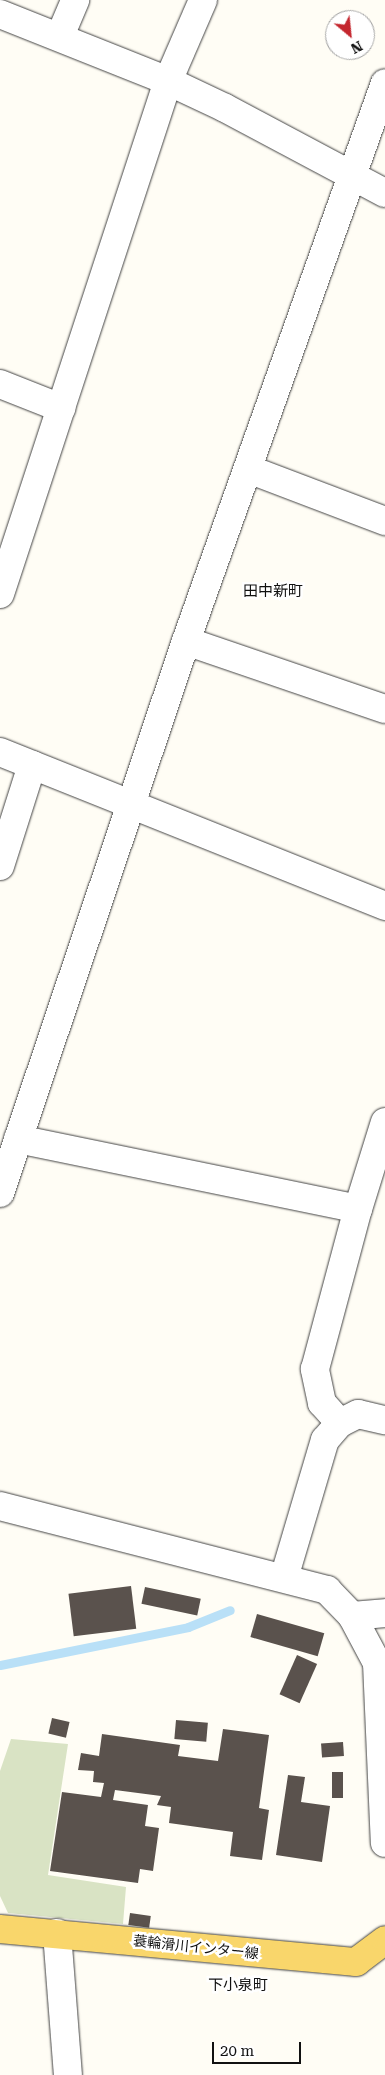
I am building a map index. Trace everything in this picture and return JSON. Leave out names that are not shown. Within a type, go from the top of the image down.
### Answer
[{"type":"main road","name":"蓑輪滑川インター線","points":[[0,1929],[356,1962],[385,1940]]},
{"type":"street","points":[[60,36],[75,0]]},
{"type":"street","points":[[0,594],[168,81],[203,0]]},
{"type":"street","points":[[0,14],[60,36],[168,81],[225,108],[385,193]]},
{"type":"street","points":[[0,1193],[186,641],[353,177],[385,82]]},
{"type":"street","points":[[0,384],[60,408]]},
{"type":"street","points":[[248,469],[385,521]]},
{"type":"street","points":[[186,641],[385,709]]},
{"type":"street","points":[[0,752],[130,806],[384,901]]},
{"type":"street","points":[[0,866],[32,765]]},
{"type":"street","points":[[340,1423],[322,1403],[315,1369],[358,1209],[385,1122]]},
{"type":"street","points":[[18,1139],[358,1209]]},
{"type":"street","points":[[284,1578],[324,1440],[340,1423],[358,1414],[385,1420]]},
{"type":"street","points":[[0,1506],[327,1590],[352,1616],[377,1663],[385,1844]]},
{"type":"street","points":[[352,1616],[385,1613]]},
{"type":"street","points":[[57,1934],[68,2075]]},
{"type":"green space","points":[[11,1739],[68,1744],[48,1875],[126,1887],[123,1924],[8,1913],[0,1896],[0,1771]]},
{"type":"building","points":[[131,1586],[136,1629],[74,1636],[68,1594]]},
{"type":"building","points":[[145,1587],[201,1599],[197,1615],[141,1604]]},
{"type":"building","points":[[257,1614],[324,1633],[318,1656],[250,1637]]},
{"type":"building","points":[[297,1655],[317,1664],[300,1703],[280,1694]]},
{"type":"building","points":[[52,1718],[70,1722],[66,1738],[48,1734]]},
{"type":"building","points":[[176,1720],[208,1723],[206,1742],[174,1739]]},
{"type":"building","points":[[223,1729],[269,1735],[259,1808],[269,1810],[262,1860],[230,1856],[233,1832],[169,1823],[171,1807],[157,1805],[161,1796],[115,1790],[113,1800],[148,1805],[145,1826],[159,1828],[153,1871],[140,1869],[138,1883],[50,1871],[62,1792],[101,1797],[104,1783],[93,1782],[94,1771],[78,1770],[81,1753],[99,1756],[102,1734],[180,1745],[178,1756],[218,1761]]},
{"type":"building","points":[[343,1742],[344,1756],[322,1758],[321,1744]]},
{"type":"building","points":[[332,1772],[343,1772],[343,1798],[332,1798]]},
{"type":"building","points":[[288,1775],[305,1777],[301,1802],[330,1806],[322,1862],[276,1855]]},
{"type":"building","points":[[130,1913],[151,1916],[149,1928],[128,1925]]},
{"type":"waterway","points":[[0,1665],[188,1627],[230,1610]]},
{"type":"district","name":"田中新町","points":[[273,592]]},
{"type":"district","name":"下小泉町","points":[[238,1986]]}]
